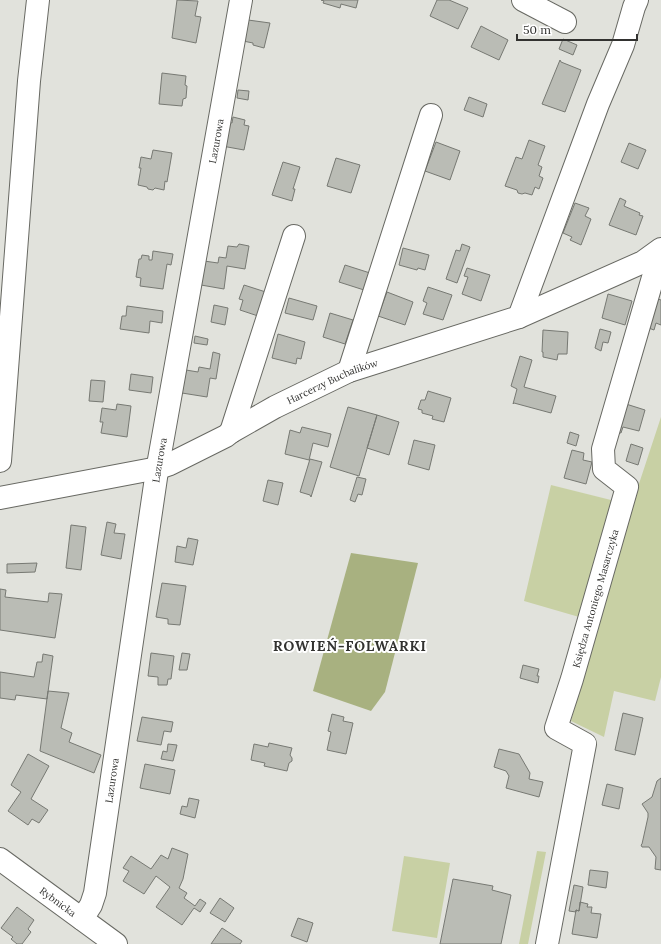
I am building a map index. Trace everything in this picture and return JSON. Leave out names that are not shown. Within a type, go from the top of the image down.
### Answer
[{"type":"street","points":[[0,461],[29,81],[38,0]]},
{"type":"street","name":"Lazurowa","points":[[82,919],[91,905],[95,893],[158,468],[241,0]]},
{"type":"street","points":[[523,0],[565,22]]},
{"type":"street","points":[[519,317],[598,104],[624,45],[637,0]]},
{"type":"street","points":[[349,371],[431,115]]},
{"type":"street","points":[[231,432],[294,236]]},
{"type":"street","name":"Harcerzy Buchalików","points":[[0,498],[158,468],[170,464],[226,436],[275,407],[349,371],[519,317],[643,262],[661,250]]},
{"type":"street","name":"Księdza Antoniego Masarczyka","points":[[547,944],[585,744],[556,728],[572,679],[627,487],[604,469],[603,450],[661,250]]},
{"type":"street","name":"Rybnicka","points":[[0,860],[82,919],[102,940]]},
{"type":"green space","points":[[661,417],[661,677],[655,701],[614,691],[604,737],[571,721],[632,505]]},
{"type":"green space","points":[[551,485],[615,501],[586,619],[524,601]]},
{"type":"green space","points":[[351,553],[418,563],[385,692],[371,711],[313,691]]},
{"type":"green space","points":[[537,851],[546,852],[528,944],[519,944]]},
{"type":"green space","points":[[404,856],[450,863],[437,938],[392,931]]},
{"type":"building","points":[[177,0],[198,1],[195,16],[201,17],[196,43],[172,38]]},
{"type":"building","points":[[321,0],[358,0],[356,8],[341,4],[340,8],[323,3],[324,1]]},
{"type":"building","points":[[437,0],[449,0],[468,8],[458,29],[430,16]]},
{"type":"building","points":[[248,20],[270,23],[264,48],[253,45],[253,43],[243,41]]},
{"type":"building","points":[[481,26],[508,40],[499,60],[471,47]]},
{"type":"building","points":[[563,39],[577,45],[573,55],[559,49]]},
{"type":"building","points":[[560,60],[561,62],[581,70],[565,112],[542,104]]},
{"type":"building","points":[[162,73],[186,76],[186,98],[183,99],[182,106],[159,104]]},
{"type":"building","points":[[238,90],[249,91],[248,100],[237,98]]},
{"type":"building","points":[[469,97],[487,104],[483,117],[464,110]]},
{"type":"building","points":[[233,117],[245,120],[244,125],[249,126],[244,150],[222,146],[227,122],[232,123]]},
{"type":"building","points":[[529,140],[545,146],[538,165],[542,167],[539,176],[543,178],[539,189],[535,187],[532,195],[518,193],[517,190],[505,186],[516,157],[522,159]]},
{"type":"building","points":[[436,142],[460,151],[450,180],[425,171]]},
{"type":"building","points":[[629,143],[646,150],[638,169],[621,162]]},
{"type":"building","points":[[153,150],[172,153],[167,182],[165,181],[164,190],[155,188],[153,190],[138,185],[141,157],[151,159]]},
{"type":"building","points":[[336,158],[360,165],[351,193],[327,186]]},
{"type":"building","points":[[283,162],[300,167],[293,189],[295,189],[292,201],[272,195]]},
{"type":"building","points":[[620,198],[626,201],[624,206],[640,213],[639,215],[643,216],[636,235],[609,225]]},
{"type":"building","points":[[575,203],[589,208],[585,216],[591,219],[581,245],[570,240],[572,237],[563,233]]},
{"type":"building","points":[[239,244],[249,246],[245,269],[227,266],[224,289],[201,285],[204,261],[218,263],[219,257],[226,258],[228,246],[237,247]]},
{"type":"building","points":[[462,244],[470,247],[457,283],[446,279],[456,250],[460,251]]},
{"type":"building","points":[[403,248],[429,255],[425,270],[418,268],[417,270],[399,265]]},
{"type":"building","points":[[153,251],[173,254],[171,265],[167,264],[163,289],[140,286],[141,278],[136,277],[139,259],[141,259],[142,255],[149,256],[149,260],[152,260]]},
{"type":"building","points":[[345,265],[370,273],[364,290],[339,282]]},
{"type":"building","points":[[467,268],[490,275],[481,301],[462,294],[468,277],[464,276]]},
{"type":"building","points":[[244,285],[272,294],[264,318],[240,310],[243,300],[239,299]]},
{"type":"building","points":[[428,287],[452,295],[443,320],[423,314],[427,303],[423,301]]},
{"type":"building","points":[[387,292],[413,302],[405,325],[378,316]]},
{"type":"building","points":[[608,294],[632,301],[625,325],[602,318]]},
{"type":"building","points":[[289,298],[317,306],[313,320],[285,313]]},
{"type":"building","points":[[655,298],[661,300],[661,325],[656,323],[654,330],[646,327]]},
{"type":"building","points":[[214,305],[228,308],[225,325],[211,322]]},
{"type":"building","points":[[127,306],[163,311],[162,323],[150,321],[149,333],[120,329],[122,316],[126,316]]},
{"type":"building","points":[[330,313],[353,320],[345,344],[323,337]]},
{"type":"building","points":[[600,329],[611,332],[608,343],[603,342],[601,351],[595,348]]},
{"type":"building","points":[[543,330],[568,332],[567,354],[558,354],[557,360],[543,357]]},
{"type":"building","points":[[278,334],[305,342],[301,359],[297,358],[296,364],[272,358]]},
{"type":"building","points":[[195,336],[208,339],[207,345],[194,343]]},
{"type":"building","points":[[213,352],[220,354],[216,379],[210,378],[207,397],[182,393],[186,370],[198,372],[199,367],[210,369]]},
{"type":"building","points":[[520,356],[532,360],[524,387],[556,396],[551,413],[514,403],[513,404],[517,389],[511,386]]},
{"type":"building","points":[[131,374],[153,377],[151,393],[129,390]]},
{"type":"building","points":[[91,380],[105,381],[103,402],[89,401]]},
{"type":"building","points":[[428,391],[451,398],[444,422],[432,419],[433,416],[422,413],[422,410],[418,409],[421,400],[425,400]]},
{"type":"building","points":[[117,404],[131,406],[127,437],[101,433],[103,422],[100,422],[102,408],[116,410]]},
{"type":"building","points":[[626,404],[645,410],[639,431],[623,427],[621,433],[612,431]]},
{"type":"building","points":[[348,407],[377,415],[359,476],[330,467]]},
{"type":"building","points":[[377,415],[399,422],[389,455],[367,448]]},
{"type":"building","points":[[302,427],[331,434],[328,447],[313,443],[309,460],[285,454],[290,430],[300,433]]},
{"type":"building","points":[[570,432],[579,435],[576,446],[567,443]]},
{"type":"building","points":[[414,440],[435,445],[429,470],[408,464]]},
{"type":"building","points":[[631,444],[643,448],[638,465],[626,461]]},
{"type":"building","points":[[572,450],[584,453],[583,460],[592,462],[586,484],[564,478]]},
{"type":"building","points":[[310,459],[322,462],[311,497],[310,495],[300,492]]},
{"type":"building","points":[[357,477],[366,479],[362,495],[358,494],[355,502],[350,500]]},
{"type":"building","points":[[268,480],[283,483],[278,505],[263,501]]},
{"type":"building","points":[[107,522],[116,524],[114,533],[125,534],[121,559],[101,555]]},
{"type":"building","points":[[71,525],[86,527],[81,570],[66,568]]},
{"type":"building","points":[[188,538],[198,540],[193,565],[175,562],[177,546],[186,548]]},
{"type":"building","points":[[37,563],[35,572],[7,573],[7,564]]},
{"type":"building","points":[[162,583],[186,586],[180,625],[168,624],[168,619],[156,617]]},
{"type":"building","points":[[0,589],[6,590],[5,597],[48,602],[49,593],[62,594],[55,638],[0,630]]},
{"type":"building","points":[[151,653],[174,656],[171,679],[168,679],[167,685],[158,685],[158,677],[148,676]]},
{"type":"building","points":[[182,653],[190,654],[187,670],[179,670]]},
{"type":"building","points":[[43,654],[53,656],[47,699],[16,695],[15,700],[0,698],[0,672],[34,677],[37,662],[42,662]]},
{"type":"building","points":[[523,665],[539,669],[537,676],[539,676],[538,683],[520,678]]},
{"type":"building","points":[[48,691],[69,693],[61,728],[72,733],[69,742],[101,755],[94,773],[40,751]]},
{"type":"building","points":[[623,713],[643,718],[635,755],[615,750]]},
{"type":"building","points":[[332,714],[344,717],[343,721],[353,723],[346,754],[327,750],[331,732],[328,731]]},
{"type":"building","points":[[142,717],[173,722],[171,732],[164,731],[161,745],[137,741]]},
{"type":"building","points":[[269,743],[292,748],[290,755],[292,761],[289,763],[287,771],[264,766],[265,763],[251,760],[254,744],[268,747]]},
{"type":"building","points":[[168,744],[177,745],[173,761],[161,759],[163,751],[167,752]]},
{"type":"building","points":[[499,749],[519,754],[530,773],[529,779],[543,782],[539,797],[506,788],[509,776],[506,771],[494,767]]},
{"type":"building","points":[[28,754],[49,766],[31,799],[48,810],[39,823],[32,819],[28,825],[8,811],[21,792],[11,785]]},
{"type":"building","points":[[145,764],[175,770],[170,794],[140,788]]},
{"type":"building","points":[[661,778],[661,870],[655,869],[656,857],[649,847],[642,847],[641,845],[648,817],[648,813],[642,804],[652,797],[657,781]]},
{"type":"building","points":[[607,784],[623,788],[619,809],[602,805]]},
{"type":"building","points":[[189,798],[199,800],[195,818],[180,814],[182,806],[187,807]]},
{"type":"building","points":[[172,848],[188,854],[183,879],[179,888],[187,893],[184,898],[195,906],[200,899],[206,903],[200,912],[194,908],[182,925],[156,907],[170,887],[156,876],[144,894],[123,881],[129,871],[123,868],[131,856],[151,869],[161,855],[168,859]]},
{"type":"building","points":[[590,870],[608,872],[606,888],[588,885]]},
{"type":"building","points":[[453,879],[493,886],[492,890],[511,895],[501,944],[440,944]]},
{"type":"building","points":[[574,885],[583,887],[579,911],[576,910],[576,912],[569,911]]},
{"type":"building","points":[[220,898],[234,908],[225,922],[210,913]]},
{"type":"building","points":[[580,902],[588,904],[587,907],[592,907],[591,913],[601,914],[597,938],[572,934],[576,910],[579,911]]},
{"type":"building","points":[[17,907],[34,920],[28,929],[31,932],[22,944],[17,944],[11,939],[13,937],[1,928]]},
{"type":"building","points":[[298,918],[313,923],[307,942],[291,936]]},
{"type":"building","points":[[222,928],[242,941],[240,944],[211,944]]},
{"type":"district","name":"ROWIEŃ-FOLWARKI","points":[[350,646]]}]
